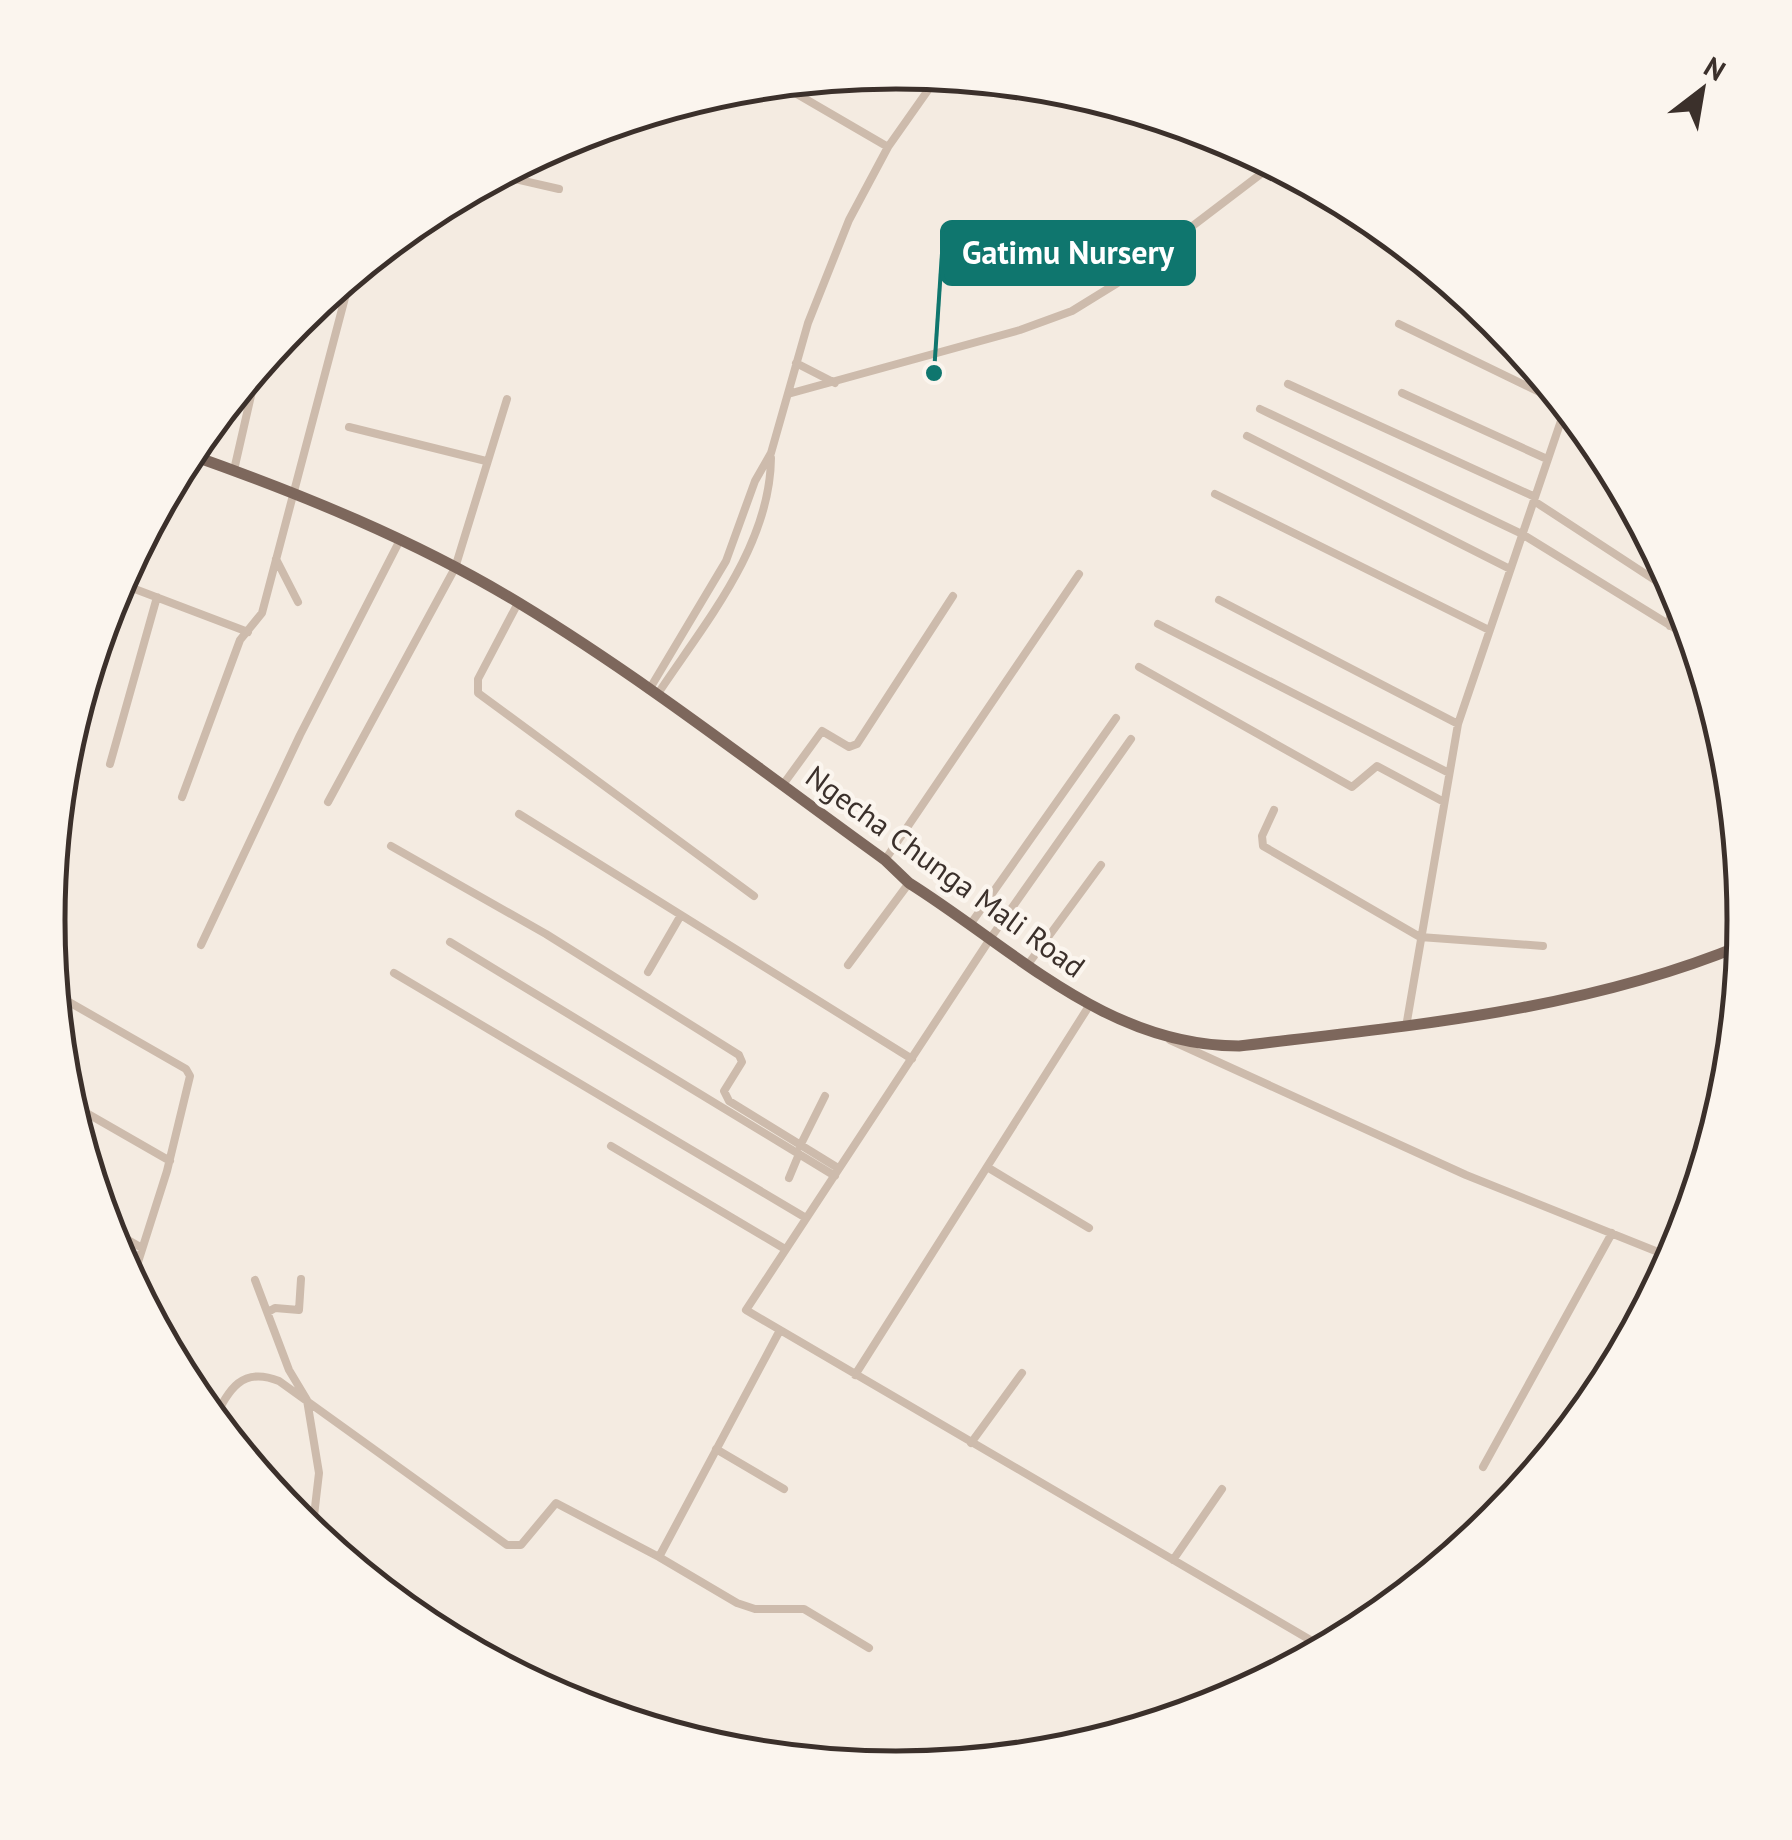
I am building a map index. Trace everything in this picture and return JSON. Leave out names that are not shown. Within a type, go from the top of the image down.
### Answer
[{"type":"main road","name":"Ngecha Chunga Mali Road","points":[[204,460],[294,492],[400,540],[518,603],[653,693],[884,860],[909,883],[972,922],[1089,1006],[1166,1038],[1238,1046],[1406,1026],[1522,1008],[1693,966],[1726,953]]},
{"type":"street","points":[[653,693],[720,575],[754,482],[771,453],[796,363],[834,256],[888,147],[928,90]]},
{"type":"street","points":[[799,95],[888,147]]},
{"type":"street","points":[[788,394],[1072,311],[1133,272],[1261,174]]},
{"type":"street","points":[[519,180],[559,189]]},
{"type":"street","points":[[182,797],[240,640],[262,613],[345,298]]},
{"type":"street","points":[[1398,324],[1536,391]]},
{"type":"street","points":[[796,363],[835,382]]},
{"type":"street","points":[[1288,384],[1535,499],[1653,579]]},
{"type":"street","points":[[1402,393],[1547,460]]},
{"type":"street","points":[[234,470],[251,397]]},
{"type":"street","points":[[328,802],[454,568],[507,399]]},
{"type":"street","points":[[1260,409],[1522,534],[1674,628]]},
{"type":"street","points":[[1406,1026],[1458,724],[1560,421]]},
{"type":"street","points":[[349,428],[486,461]]},
{"type":"street","points":[[1247,436],[1510,569]]},
{"type":"street","points":[[653,693],[745,557],[770,489],[771,453]]},
{"type":"street","points":[[1215,494],[1489,630]]},
{"type":"street","points":[[202,945],[300,735],[400,540]]},
{"type":"street","points":[[276,559],[298,602]]},
{"type":"street","points":[[884,860],[1079,574]]},
{"type":"street","points":[[134,589],[248,632]]},
{"type":"street","points":[[782,786],[822,731],[849,746],[857,744],[953,596]]},
{"type":"street","points":[[110,764],[157,597]]},
{"type":"street","points":[[1220,600],[1458,724]]},
{"type":"street","points":[[518,603],[478,679],[478,693],[754,896]]},
{"type":"street","points":[[1670,618],[1670,626]]},
{"type":"street","points":[[1158,624],[1449,774]]},
{"type":"street","points":[[1140,668],[1352,787],[1377,766],[1444,802]]},
{"type":"street","points":[[972,922],[1116,718]]},
{"type":"street","points":[[1131,739],[992,936],[746,1307],[779,1332],[1311,1640]]},
{"type":"street","points":[[1274,810],[1262,836],[1263,846],[1420,936],[1543,946]]},
{"type":"street","points":[[520,814],[912,1059]]},
{"type":"street","points":[[392,846],[739,1054],[742,1062],[724,1096],[799,1150]]},
{"type":"street","points":[[1029,963],[1101,865]]},
{"type":"street","points":[[848,964],[909,883]]},
{"type":"street","points":[[648,972],[681,915]]},
{"type":"street","points":[[450,942],[837,1172]]},
{"type":"street","points":[[394,973],[806,1218]]},
{"type":"street","points":[[70,1003],[189,1073],[191,1082],[170,1161],[138,1260]]},
{"type":"street","points":[[855,1376],[1089,1006]]},
{"type":"street","points":[[1166,1038],[1466,1175],[1658,1252]]},
{"type":"street","points":[[789,1178],[825,1096]]},
{"type":"street","points":[[88,1114],[170,1161]]},
{"type":"street","points":[[610,1146],[785,1248]]},
{"type":"street","points":[[987,1167],[1089,1228]]},
{"type":"street","points":[[1483,1467],[1612,1233]]},
{"type":"street","points":[[129,1241],[142,1248]]},
{"type":"street","points":[[268,1312],[299,1310],[300,1279]]},
{"type":"street","points":[[255,1280],[289,1370],[307,1400],[319,1472],[314,1514]]},
{"type":"street","points":[[659,1557],[779,1332]]},
{"type":"street","points":[[972,1442],[1022,1373]]},
{"type":"street","points":[[222,1406],[232,1388],[252,1374],[279,1380],[507,1545],[521,1545],[556,1503],[737,1603],[756,1608],[804,1608],[868,1648]]},
{"type":"street","points":[[716,1449],[784,1489]]},
{"type":"street","points":[[1173,1560],[1222,1488]]},
{"type":"place","name":"Gatimu Nursery","points":[[934,373]]}]
